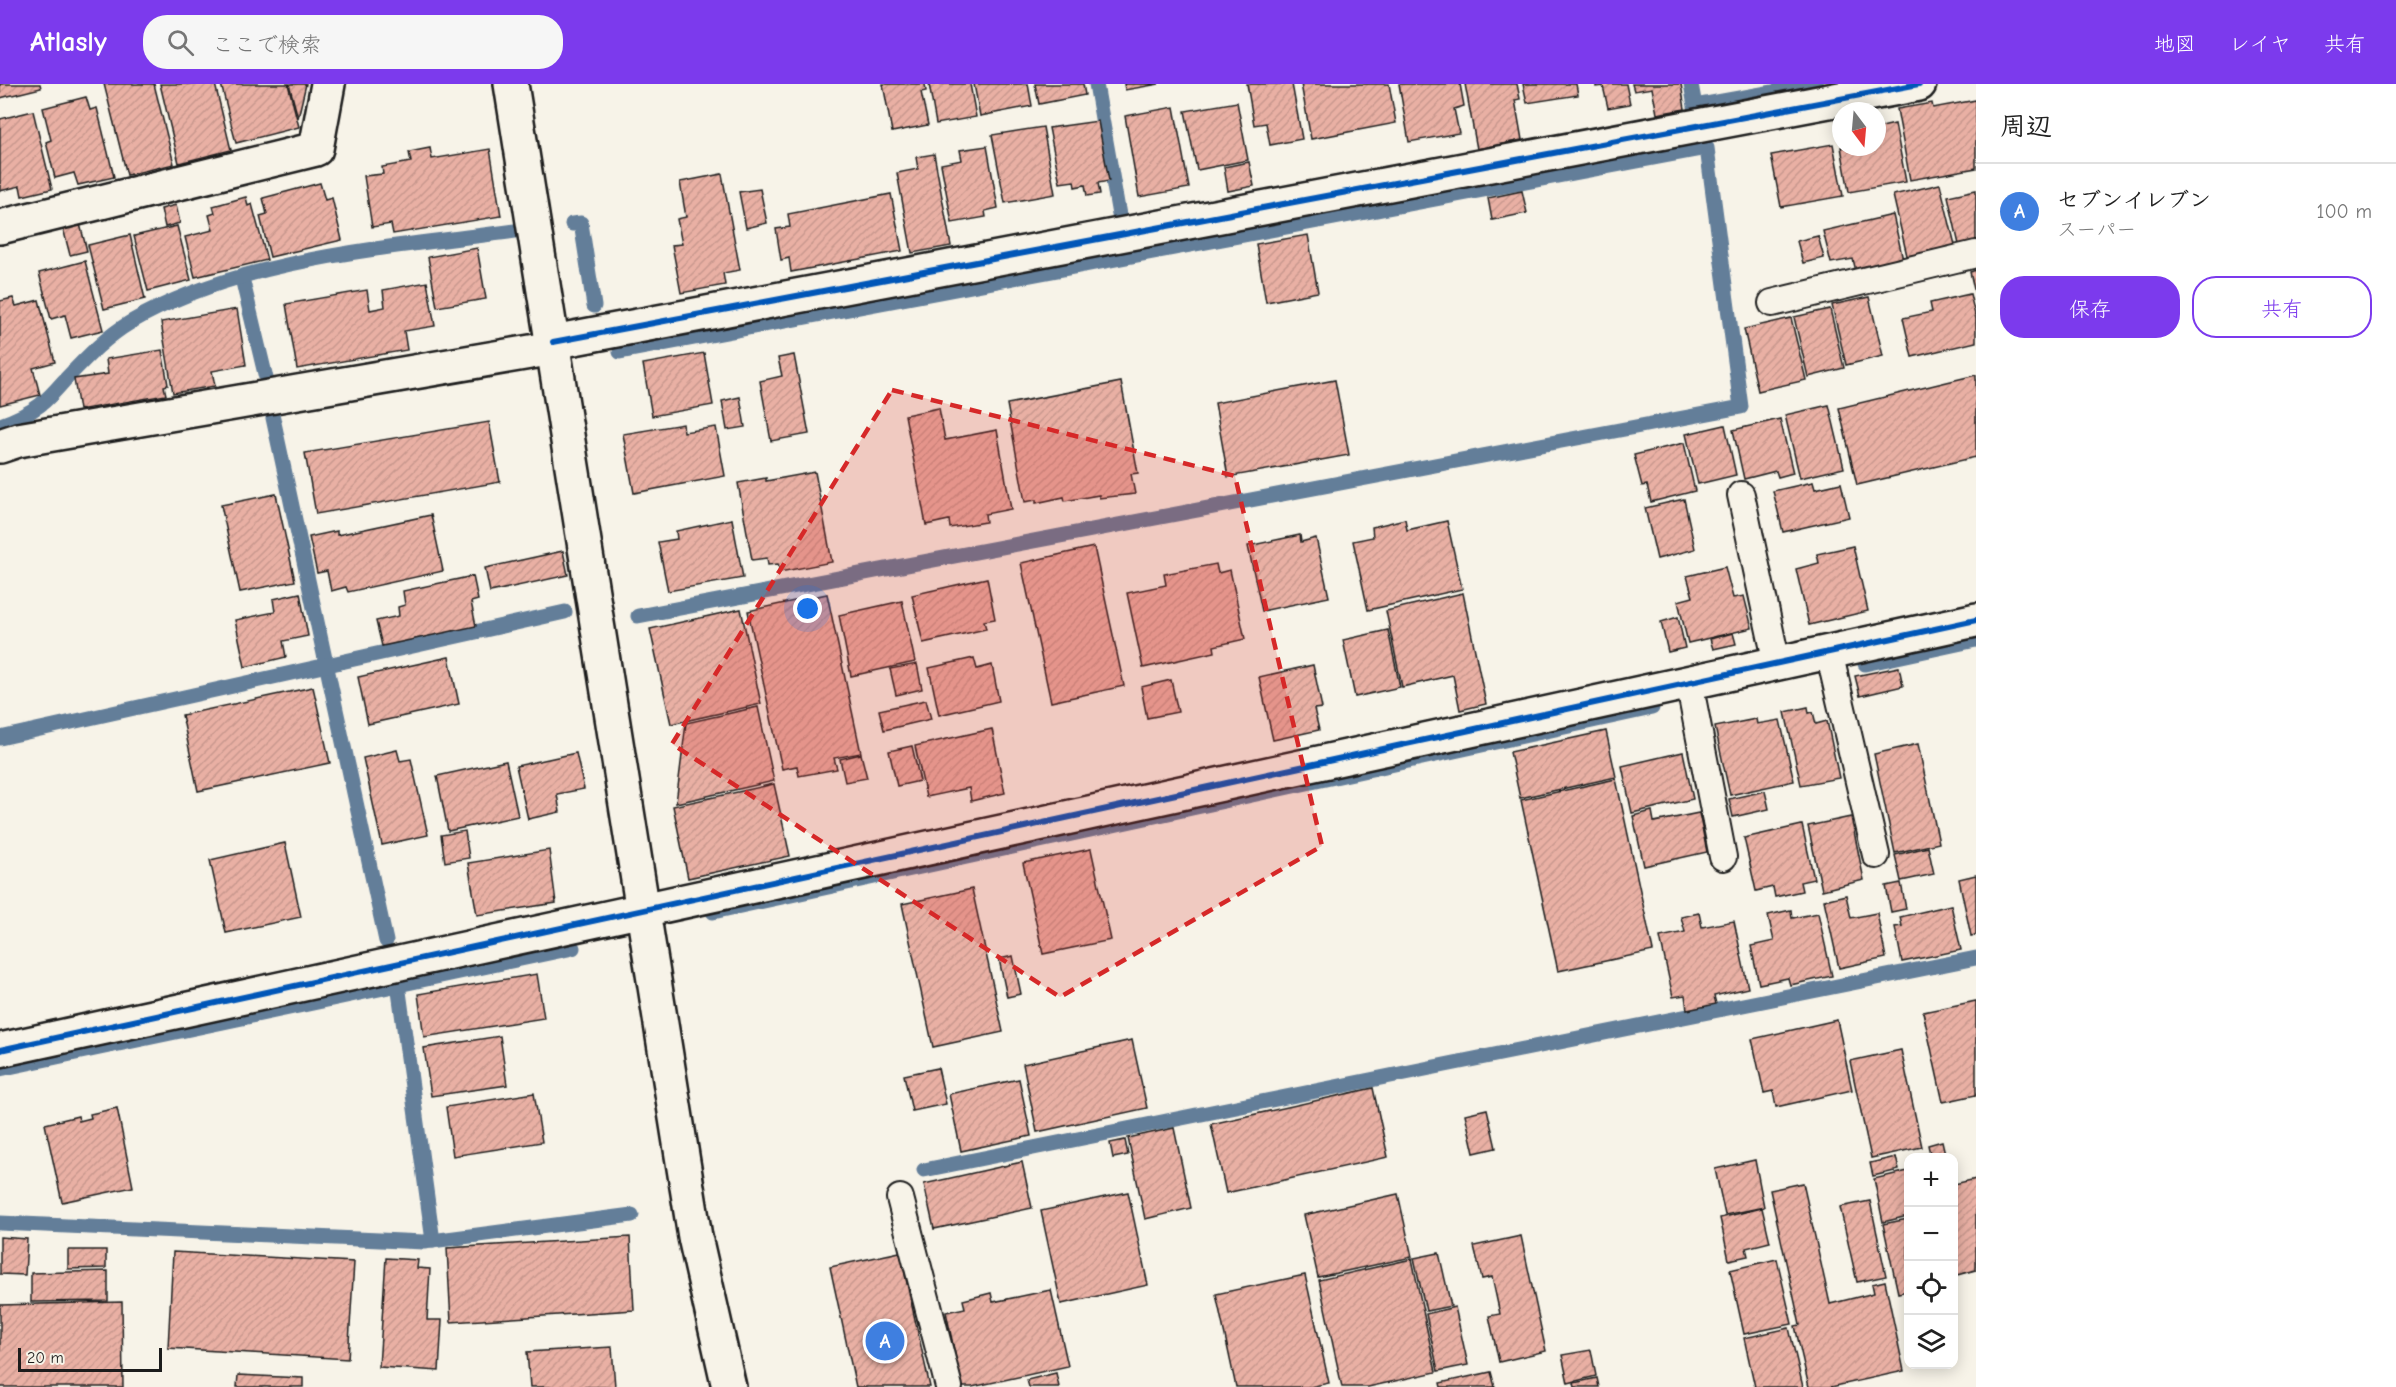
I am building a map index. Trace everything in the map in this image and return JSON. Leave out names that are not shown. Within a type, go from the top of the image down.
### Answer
[{"type":"street","points":[[0,227],[316,149],[327,84]]},
{"type":"street","points":[[511,84],[695,1237],[729,1387]]},
{"type":"street","points":[[0,447],[18,440],[553,345],[1919,84]]},
{"type":"street","points":[[0,1050],[1976,620]]},
{"type":"lane","points":[[1772,303],[1976,254]]},
{"type":"lane","points":[[1741,495],[1777,664]]},
{"type":"lane","points":[[1829,652],[1876,855]]},
{"type":"lane","points":[[1689,682],[1723,857]]},
{"type":"lane","points":[[900,1197],[949,1387]]},
{"type":"highlighted area","points":[[892,390],[1235,476],[1322,846],[1060,997],[672,744]]},
{"type":"building","points":[[0,84],[40,84],[41,88],[0,98]]},
{"type":"building","points":[[104,84],[154,84],[174,164],[127,175]]},
{"type":"building","points":[[160,84],[215,84],[231,150],[179,163]]},
{"type":"building","points":[[221,84],[288,84],[299,127],[236,143]]},
{"type":"building","points":[[289,84],[306,84],[298,118]]},
{"type":"building","points":[[883,84],[925,84],[926,91],[921,92],[928,125],[892,132]]},
{"type":"building","points":[[929,84],[970,84],[976,117],[936,124]]},
{"type":"building","points":[[974,84],[1028,84],[1032,106],[980,116]]},
{"type":"building","points":[[1035,84],[1083,84],[1085,95],[1039,104]]},
{"type":"building","points":[[1124,84],[1159,84],[1125,90]]},
{"type":"building","points":[[1247,84],[1292,84],[1302,139],[1270,145],[1266,123],[1254,125]]},
{"type":"building","points":[[1301,84],[1389,84],[1396,123],[1311,139]]},
{"type":"building","points":[[1399,84],[1460,84],[1464,106],[1454,109],[1459,133],[1409,142]]},
{"type":"building","points":[[1465,84],[1517,84],[1520,99],[1515,100],[1522,140],[1477,149]]},
{"type":"building","points":[[1523,84],[1576,84],[1578,95],[1527,103]]},
{"type":"building","points":[[1596,84],[1626,84],[1630,104],[1608,108],[1603,86],[1596,87]]},
{"type":"building","points":[[1632,84],[1681,84],[1685,109],[1657,114],[1652,88],[1634,91]]},
{"type":"building","points":[[86,97],[90,110],[97,108],[114,177],[78,185],[74,173],[55,178],[46,142],[51,140],[43,108]]},
{"type":"building","points":[[1976,100],[1976,168],[1910,180],[1897,109],[1932,103],[1933,108]]},
{"type":"building","points":[[1237,102],[1248,160],[1197,170],[1185,111]]},
{"type":"building","points":[[1174,107],[1189,188],[1139,197],[1125,116]]},
{"type":"building","points":[[33,111],[52,189],[22,196],[20,186],[0,191],[0,119]]},
{"type":"building","points":[[1098,121],[1109,181],[1098,183],[1100,194],[1087,196],[1085,185],[1075,187],[1074,181],[1060,183],[1049,128]]},
{"type":"building","points":[[1895,124],[1906,182],[1849,192],[1843,156],[1886,156],[1886,126]]},
{"type":"building","points":[[1043,127],[1055,194],[1005,203],[992,135]]},
{"type":"building","points":[[1832,144],[1832,156],[1835,156],[1843,196],[1781,207],[1771,155]]},
{"type":"building","points":[[987,146],[998,208],[985,211],[986,217],[952,223],[941,164],[962,160],[960,150]]},
{"type":"building","points":[[430,148],[432,159],[490,149],[501,216],[393,234],[391,224],[372,227],[364,176],[383,174],[382,167],[411,162],[409,152]]},
{"type":"building","points":[[934,154],[951,246],[912,253],[897,173],[918,169],[916,157]]},
{"type":"building","points":[[1249,162],[1254,186],[1228,191],[1224,167]]},
{"type":"building","points":[[722,174],[740,270],[723,273],[725,285],[681,293],[672,245],[682,244],[677,219],[686,217],[680,182]]},
{"type":"building","points":[[320,183],[325,200],[332,198],[342,240],[270,257],[260,216],[267,214],[263,198]]},
{"type":"building","points":[[1940,184],[1956,249],[1908,260],[1893,195]]},
{"type":"building","points":[[760,189],[767,223],[746,228],[739,192]]},
{"type":"building","points":[[1976,190],[1976,245],[1960,249],[1948,196]]},
{"type":"building","points":[[1522,191],[1527,213],[1492,220],[1488,198]]},
{"type":"building","points":[[891,194],[902,251],[791,272],[789,258],[781,260],[776,229],[790,227],[788,214]]},
{"type":"building","points":[[246,197],[248,206],[252,204],[267,260],[195,277],[185,237],[213,230],[209,215],[215,213],[213,206]]},
{"type":"building","points":[[176,205],[180,223],[165,227],[161,209]]},
{"type":"building","points":[[1893,215],[1903,260],[1856,271],[1853,259],[1831,263],[1823,231]]},
{"type":"building","points":[[80,224],[87,251],[70,255],[63,228]]},
{"type":"building","points":[[177,226],[191,280],[148,291],[134,236]]},
{"type":"building","points":[[130,235],[145,299],[104,309],[88,245]]},
{"type":"building","points":[[1308,235],[1318,292],[1266,302],[1256,244]]},
{"type":"building","points":[[1818,236],[1824,258],[1803,263],[1797,241]]},
{"type":"building","points":[[477,248],[486,299],[437,307],[428,257]]},
{"type":"building","points":[[85,261],[103,330],[71,338],[65,315],[51,319],[39,273]]},
{"type":"building","points":[[1976,270],[1976,298],[1970,272]]},
{"type":"building","points":[[427,282],[435,326],[404,331],[407,350],[297,369],[286,304],[367,290],[370,310],[385,307],[383,290]]},
{"type":"building","points":[[1970,294],[1976,319],[1976,342],[1912,357],[1903,318],[1932,312],[1930,303]]},
{"type":"building","points":[[1869,297],[1883,356],[1846,365],[1832,305]]},
{"type":"building","points":[[13,298],[16,306],[39,300],[55,362],[33,368],[40,395],[0,405],[0,301]]},
{"type":"building","points":[[237,309],[246,365],[212,371],[215,386],[173,393],[161,322]]},
{"type":"building","points":[[1830,309],[1844,368],[1808,377],[1794,317]]},
{"type":"building","points":[[1791,318],[1806,380],[1758,391],[1744,329]]},
{"type":"building","points":[[162,350],[168,385],[164,386],[166,395],[79,410],[74,379],[108,374],[106,359]]},
{"type":"building","points":[[704,353],[713,405],[652,416],[643,364]]},
{"type":"building","points":[[794,355],[809,434],[771,441],[760,381],[782,376],[778,358]]},
{"type":"building","points":[[1976,375],[1976,457],[1857,485],[1839,408]]},
{"type":"building","points":[[1335,380],[1349,455],[1228,477],[1215,403]]},
{"type":"building","points":[[1121,382],[1138,473],[1131,474],[1135,494],[1099,498],[1099,495],[1065,501],[1064,497],[1036,503],[1036,500],[1025,502],[1007,404]]},
{"type":"building","points":[[740,397],[745,427],[727,430],[722,401]]},
{"type":"building","points":[[1829,405],[1844,468],[1800,478],[1785,415]]},
{"type":"building","points":[[939,408],[945,440],[997,430],[1011,509],[985,514],[986,522],[950,528],[949,520],[926,525],[905,415]]},
{"type":"building","points":[[1780,419],[1793,473],[1778,477],[1776,471],[1744,479],[1733,430]]},
{"type":"building","points":[[489,422],[500,482],[316,514],[305,453]]},
{"type":"building","points":[[683,424],[684,432],[716,427],[725,476],[634,493],[623,434]]},
{"type":"building","points":[[1725,425],[1736,475],[1698,484],[1686,434]]},
{"type":"building","points":[[1684,443],[1695,491],[1651,502],[1647,485],[1642,486],[1634,455]]},
{"type":"building","points":[[815,472],[832,562],[780,572],[778,564],[768,565],[767,558],[752,560],[738,483],[766,478],[766,481]]},
{"type":"building","points":[[1813,482],[1815,489],[1841,483],[1849,517],[1783,532],[1773,491]]},
{"type":"building","points":[[276,494],[295,581],[240,592],[221,505]]},
{"type":"building","points":[[1684,499],[1695,549],[1657,559],[1645,508]]},
{"type":"building","points":[[431,515],[443,571],[348,592],[346,587],[331,591],[327,571],[317,573],[309,537],[337,531],[337,535]]},
{"type":"building","points":[[732,519],[743,578],[668,591],[658,542],[677,539],[676,531]]},
{"type":"building","points":[[1405,519],[1407,530],[1447,521],[1462,589],[1368,610],[1353,541],[1373,537],[1372,527]]},
{"type":"building","points":[[1300,535],[1301,542],[1316,538],[1329,597],[1262,611],[1248,546]]},
{"type":"building","points":[[1853,546],[1868,611],[1809,625],[1796,569],[1819,563],[1817,554]]},
{"type":"building","points":[[1094,547],[1124,686],[1051,702],[1021,563]]},
{"type":"building","points":[[563,551],[568,575],[490,592],[485,568]]},
{"type":"building","points":[[1216,564],[1218,573],[1230,570],[1245,639],[1214,646],[1215,652],[1143,668],[1127,593],[1166,585],[1164,574]]},
{"type":"building","points":[[1725,567],[1733,598],[1744,596],[1752,628],[1688,643],[1678,601],[1693,597],[1687,576]]},
{"type":"building","points":[[473,576],[478,600],[471,602],[476,626],[382,646],[376,621],[399,616],[398,607],[405,605],[403,591]]},
{"type":"building","points":[[987,578],[995,619],[984,621],[986,629],[923,643],[912,595]]},
{"type":"building","points":[[300,593],[308,636],[283,641],[286,657],[245,667],[235,620],[275,612],[273,599]]},
{"type":"building","points":[[1463,593],[1486,704],[1460,710],[1453,675],[1402,687],[1386,611]]},
{"type":"building","points":[[827,594],[861,753],[834,758],[837,769],[799,776],[797,766],[782,769],[748,611]]},
{"type":"building","points":[[902,601],[915,662],[851,676],[839,615]]},
{"type":"building","points":[[741,609],[761,704],[671,724],[650,629]]},
{"type":"building","points":[[1678,617],[1685,648],[1668,652],[1661,622]]},
{"type":"building","points":[[1388,630],[1400,687],[1355,697],[1343,640]]},
{"type":"building","points":[[1733,633],[1736,644],[1713,649],[1710,639]]},
{"type":"building","points":[[449,657],[459,704],[368,724],[358,677]]},
{"type":"building","points":[[974,658],[977,669],[992,665],[999,701],[939,715],[929,668]]},
{"type":"building","points":[[917,664],[922,689],[896,695],[890,669]]},
{"type":"building","points":[[1313,665],[1322,708],[1314,709],[1319,730],[1273,740],[1259,677]]},
{"type":"building","points":[[1899,667],[1903,686],[1860,696],[1855,676]]},
{"type":"building","points":[[1171,680],[1178,712],[1147,718],[1141,687]]},
{"type":"building","points":[[313,687],[330,763],[198,791],[182,715]]},
{"type":"building","points":[[926,700],[931,719],[884,730],[879,710]]},
{"type":"building","points":[[758,707],[774,781],[676,803],[686,723]]},
{"type":"building","points":[[1808,707],[1809,713],[1813,712],[1816,724],[1827,721],[1839,778],[1801,785],[1785,712]]},
{"type":"building","points":[[1756,719],[1757,724],[1780,720],[1794,781],[1730,795],[1715,727]]},
{"type":"building","points":[[992,729],[1005,793],[971,801],[969,788],[926,797],[915,746]]},
{"type":"building","points":[[1606,731],[1616,777],[1520,798],[1510,752]]},
{"type":"building","points":[[1918,744],[1939,843],[1895,853],[1874,754]]},
{"type":"building","points":[[912,746],[920,781],[897,786],[889,751]]},
{"type":"building","points":[[397,750],[400,761],[411,759],[428,835],[382,845],[363,758]]},
{"type":"building","points":[[1683,752],[1693,799],[1632,813],[1622,766]]},
{"type":"building","points":[[576,753],[584,789],[557,794],[560,812],[528,819],[516,766]]},
{"type":"building","points":[[861,754],[867,778],[845,782],[840,759]]},
{"type":"building","points":[[506,761],[518,816],[448,831],[437,776]]},
{"type":"building","points":[[1616,779],[1653,951],[1558,971],[1521,800]]},
{"type":"building","points":[[774,784],[790,856],[688,878],[673,806]]},
{"type":"building","points":[[1765,791],[1769,809],[1733,817],[1729,799]]},
{"type":"building","points":[[1652,811],[1654,822],[1699,813],[1707,852],[1644,866],[1633,816]]},
{"type":"building","points":[[1851,817],[1864,880],[1822,890],[1808,826]]},
{"type":"building","points":[[1802,825],[1814,879],[1800,882],[1802,891],[1775,897],[1773,887],[1756,891],[1744,838]]},
{"type":"building","points":[[465,831],[469,858],[445,862],[441,835]]},
{"type":"building","points":[[285,843],[301,917],[226,933],[210,860]]},
{"type":"building","points":[[1928,847],[1934,874],[1901,881],[1895,855]]},
{"type":"building","points":[[1091,849],[1111,940],[1043,954],[1023,863]]},
{"type":"building","points":[[549,850],[556,903],[477,915],[468,863]]},
{"type":"building","points":[[1976,875],[1976,935],[1971,936],[1959,879]]},
{"type":"building","points":[[1901,883],[1906,909],[1891,912],[1886,886]]},
{"type":"building","points":[[972,889],[1003,1032],[933,1047],[902,904]]},
{"type":"building","points":[[1846,895],[1851,918],[1877,913],[1886,958],[1839,968],[1824,900]]},
{"type":"building","points":[[1951,905],[1961,950],[1902,962],[1895,927],[1902,926],[1900,917]]},
{"type":"building","points":[[1791,910],[1792,918],[1818,913],[1832,976],[1790,985],[1788,978],[1759,984],[1751,946],[1774,941],[1768,915]]},
{"type":"building","points":[[1699,913],[1702,927],[1734,921],[1748,988],[1714,996],[1716,1004],[1687,1010],[1685,995],[1673,997],[1660,937],[1685,932],[1681,917]]},
{"type":"building","points":[[1013,956],[1021,994],[1007,997],[999,959]]},
{"type":"building","points":[[537,974],[544,1018],[424,1037],[418,994]]},
{"type":"building","points":[[1976,1001],[1976,1095],[1943,1102],[1923,1012]]},
{"type":"building","points":[[1837,1020],[1852,1090],[1776,1107],[1773,1091],[1764,1093],[1752,1039]]},
{"type":"building","points":[[500,1036],[507,1085],[431,1096],[424,1048]]},
{"type":"building","points":[[1132,1040],[1147,1108],[1037,1132],[1023,1064]]},
{"type":"building","points":[[1901,1050],[1922,1147],[1871,1158],[1850,1061]]},
{"type":"building","points":[[938,1068],[946,1104],[912,1111],[904,1075]]},
{"type":"building","points":[[1019,1079],[1031,1136],[961,1151],[949,1094]]},
{"type":"building","points":[[1373,1088],[1388,1157],[1226,1193],[1211,1124]]},
{"type":"building","points":[[534,1093],[542,1142],[453,1156],[446,1107]]},
{"type":"building","points":[[117,1108],[133,1187],[62,1202],[45,1124],[78,1116],[79,1121],[91,1118],[90,1114]]},
{"type":"building","points":[[1487,1109],[1496,1148],[1474,1153],[1465,1114]]},
{"type":"building","points":[[1174,1128],[1191,1208],[1145,1219],[1128,1138]]},
{"type":"building","points":[[1125,1140],[1128,1155],[1113,1158],[1110,1143]]},
{"type":"building","points":[[1942,1141],[1945,1153],[1930,1153],[1928,1145]]},
{"type":"building","points":[[1896,1157],[1899,1170],[1873,1176],[1870,1163]]},
{"type":"building","points":[[1755,1160],[1764,1207],[1725,1215],[1715,1169]]},
{"type":"building","points":[[1022,1162],[1032,1208],[934,1229],[924,1184]]},
{"type":"building","points":[[1904,1172],[1904,1217],[1883,1222],[1874,1179]]},
{"type":"building","points":[[1976,1179],[1976,1270],[1958,1275],[1958,1207],[1958,1183]]},
{"type":"building","points":[[1803,1183],[1830,1304],[1874,1293],[1872,1284],[1885,1281],[1904,1371],[1831,1387],[1809,1387],[1795,1326],[1800,1325],[1770,1190]]},
{"type":"building","points":[[1128,1192],[1148,1285],[1061,1304],[1041,1211]]},
{"type":"building","points":[[1398,1194],[1412,1257],[1318,1277],[1304,1215]]},
{"type":"building","points":[[1870,1201],[1886,1276],[1857,1282],[1840,1207]]},
{"type":"building","points":[[1762,1208],[1770,1242],[1746,1248],[1748,1256],[1729,1260],[1720,1218]]},
{"type":"building","points":[[1904,1220],[1904,1292],[1898,1293],[1883,1224]]},
{"type":"building","points":[[1521,1236],[1546,1351],[1499,1362],[1489,1316],[1500,1314],[1492,1277],[1482,1279],[1474,1246]]},
{"type":"building","points":[[0,1237],[27,1239],[25,1275],[0,1274]]},
{"type":"building","points":[[630,1237],[634,1310],[451,1322],[447,1248]]},
{"type":"building","points":[[68,1250],[106,1250],[106,1268],[68,1269]]},
{"type":"building","points":[[173,1252],[354,1262],[348,1359],[168,1348]]},
{"type":"building","points":[[900,1252],[930,1387],[856,1387],[830,1267]]},
{"type":"building","points":[[1439,1253],[1451,1306],[1426,1311],[1414,1258]]},
{"type":"building","points":[[386,1258],[418,1260],[417,1268],[430,1269],[427,1320],[442,1320],[439,1371],[379,1367]]},
{"type":"building","points":[[1412,1259],[1436,1372],[1368,1387],[1342,1387],[1319,1280]]},
{"type":"building","points":[[1777,1259],[1792,1324],[1744,1334],[1730,1270]]},
{"type":"building","points":[[108,1271],[108,1301],[31,1302],[31,1273]]},
{"type":"building","points":[[1305,1275],[1329,1383],[1310,1387],[1236,1387],[1216,1294]]},
{"type":"building","points":[[1051,1290],[1068,1366],[972,1387],[962,1387],[946,1312],[965,1308],[963,1300],[991,1293],[993,1302]]},
{"type":"building","points":[[122,1302],[123,1387],[0,1387],[0,1305]]},
{"type":"building","points":[[1455,1307],[1468,1365],[1438,1371],[1426,1314]]},
{"type":"building","points":[[1789,1328],[1803,1387],[1755,1387],[1744,1338]]},
{"type":"building","points":[[612,1347],[615,1387],[530,1387],[527,1352]]},
{"type":"building","points":[[1591,1350],[1596,1376],[1568,1383],[1562,1355]]},
{"type":"building","points":[[1491,1372],[1495,1387],[1441,1387],[1440,1383]]},
{"type":"building","points":[[1056,1373],[1059,1387],[1029,1387],[1027,1380]]},
{"type":"building","points":[[238,1375],[303,1378],[303,1387],[237,1387]]},
{"type":"building","points":[[1597,1378],[1599,1387],[1575,1387],[1574,1383]]},
{"type":"waterway","points":[[1096,84],[1119,215]]},
{"type":"waterway","points":[[1691,84],[1695,106],[1816,84]]},
{"type":"waterway","points":[[620,352],[1707,148],[1741,407],[638,616]]},
{"type":"waterway","points":[[572,224],[581,223],[594,306]]},
{"type":"waterway","points":[[0,425],[40,405],[95,350],[121,328],[174,300],[268,269],[318,258],[515,231]]},
{"type":"waterway","points":[[242,278],[266,378]]},
{"type":"waterway","points":[[273,418],[386,941]]},
{"type":"waterway","points":[[0,738],[565,612]]},
{"type":"waterway","points":[[1865,664],[1976,640]]},
{"type":"waterway","points":[[713,912],[1652,708]]},
{"type":"waterway","points":[[0,1069],[573,948]]},
{"type":"waterway","points":[[924,1170],[1976,958]]},
{"type":"waterway","points":[[398,984],[433,1241]]},
{"type":"waterway","points":[[0,1223],[424,1242],[632,1215]]},
{"type":"cycle path","points":[[553,342],[1919,84]]},
{"type":"cycle path","points":[[0,1050],[1976,620]]},
{"type":"place","name":"セブンイレブン","points":[[885,1341]]}]
